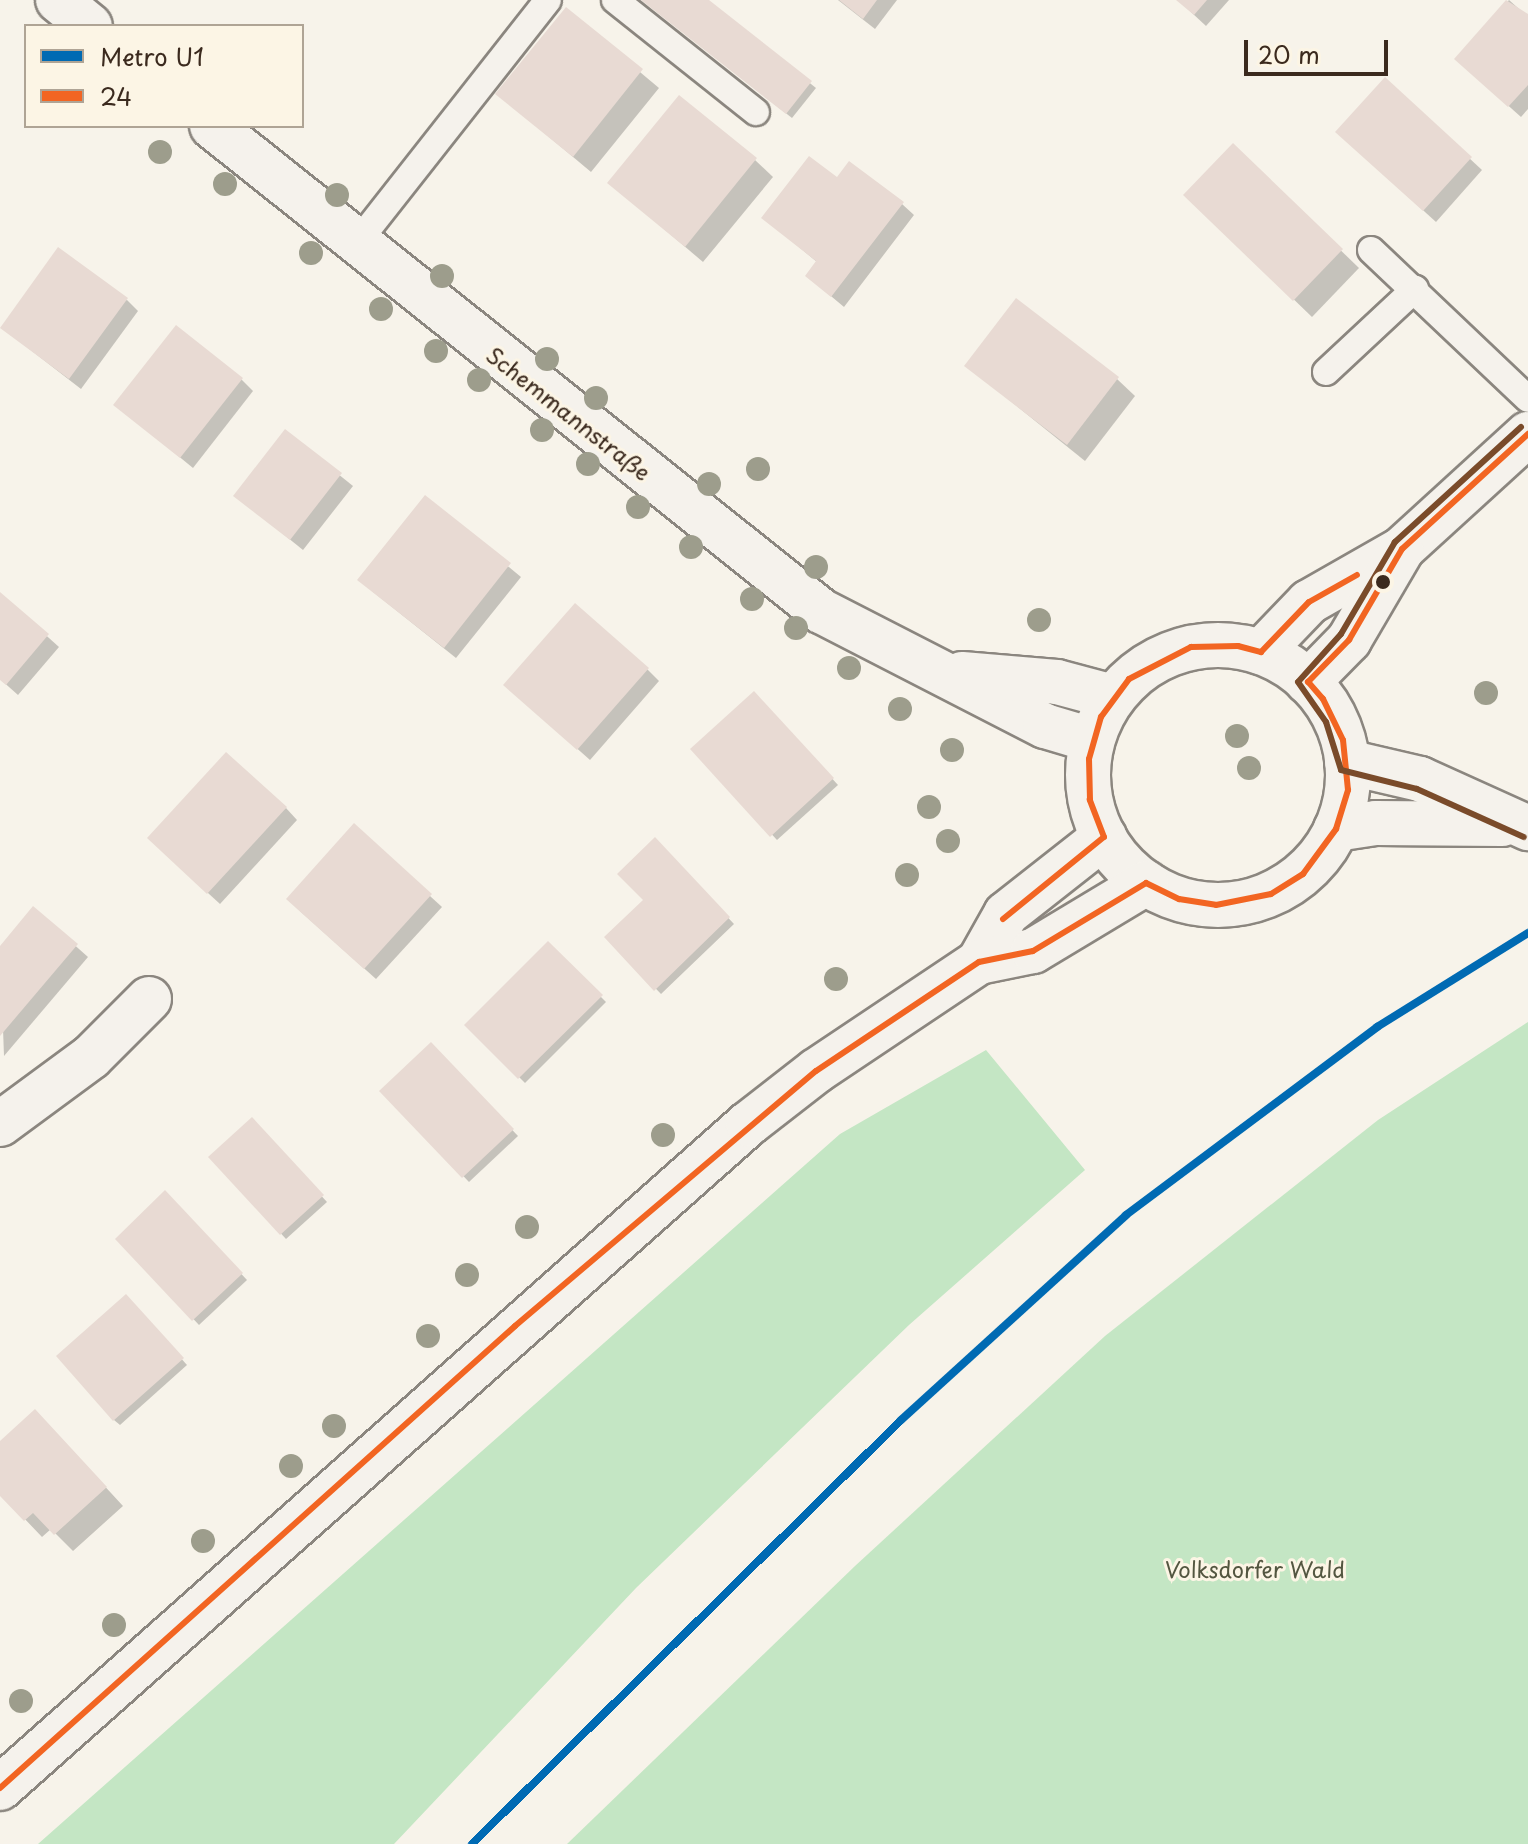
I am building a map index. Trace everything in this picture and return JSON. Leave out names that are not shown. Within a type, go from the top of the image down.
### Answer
[{"type":"main road","points":[[58,0],[88,24]]},
{"type":"main road","name":"Schemmannstraße","points":[[214,128],[356,244],[821,611],[1045,726],[1092,740]]},
{"type":"main road","points":[[1261,652],[1309,602],[1402,549],[1528,434]]},
{"type":"main road","points":[[1308,682],[1349,640],[1402,549]]},
{"type":"main road","points":[[1214,645],[1261,652],[1286,663],[1308,682],[1335,718],[1347,762],[1348,790],[1336,829],[1303,874],[1254,900],[1198,903],[1146,883],[1119,862],[1104,837],[1087,780],[1092,740],[1113,697],[1148,665],[1180,651],[1214,645]]},
{"type":"main road","name":"Schemmannstraße","points":[[944,672],[1057,682],[1113,697]]},
{"type":"main road","points":[[1347,762],[1420,779],[1522,826]]},
{"type":"main road","points":[[1336,829],[1376,823],[1522,826]]},
{"type":"main road","points":[[979,962],[1006,914],[1104,837]]},
{"type":"main road","points":[[0,1788],[748,1124],[816,1071],[979,962],[1033,951],[1146,883]]},
{"type":"main road","points":[[0,1124],[91,1057],[149,999]]},
{"type":"lane","points":[[356,244],[548,0]]},
{"type":"lane","points":[[615,0],[756,112]]},
{"type":"lane","points":[[1371,250],[1528,399]]},
{"type":"lane","points":[[1326,372],[1415,289]]},
{"type":"green space","name":"Volksdorfer Wald","points":[[1528,1022],[1528,1844],[567,1844],[855,1566],[1105,1336],[1378,1120]]},
{"type":"green space","points":[[986,1050],[1085,1170],[909,1325],[636,1588],[394,1844],[38,1844],[840,1134]]},
{"type":"building","points":[[641,0],[709,0],[812,81],[786,114]]},
{"type":"building","points":[[839,0],[877,0],[863,19]]},
{"type":"building","points":[[1176,0],[1207,0],[1194,15]]},
{"type":"building","points":[[1506,0],[1528,14],[1528,85],[1508,107],[1454,59]]},
{"type":"building","points":[[566,7],[643,69],[573,157],[495,94]]},
{"type":"building","points":[[1385,77],[1472,157],[1423,211],[1335,132]]},
{"type":"building","points":[[679,95],[757,158],[685,247],[607,183]]},
{"type":"building","points":[[1233,143],[1343,249],[1293,301],[1183,195]]},
{"type":"building","points":[[809,156],[837,177],[849,161],[904,202],[831,297],[805,276],[816,261],[761,218]]},
{"type":"building","points":[[58,247],[128,298],[69,379],[0,328]]},
{"type":"building","points":[[1016,298],[1119,377],[1067,445],[964,366]]},
{"type":"building","points":[[176,325],[243,378],[180,458],[113,405]]},
{"type":"building","points":[[285,429],[342,473],[290,540],[233,496]]},
{"type":"building","points":[[425,495],[511,563],[444,648],[357,580]]},
{"type":"building","points":[[0,592],[49,634],[6,685],[0,680]]},
{"type":"building","points":[[575,603],[649,668],[577,750],[503,685]]},
{"type":"building","points":[[754,691],[834,778],[770,837],[690,749]]},
{"type":"building","points":[[226,752],[287,807],[207,894],[147,838]]},
{"type":"building","points":[[354,823],[432,894],[364,969],[286,899]]},
{"type":"building","points":[[655,837],[730,917],[654,991],[604,937],[643,900],[617,874]]},
{"type":"building","points":[[33,906],[78,944],[0,1036],[0,946]]},
{"type":"building","points":[[548,941],[603,995],[518,1079],[464,1025]]},
{"type":"building","points":[[431,1042],[514,1129],[462,1178],[379,1091]]},
{"type":"building","points":[[252,1117],[324,1195],[280,1235],[208,1157]]},
{"type":"building","points":[[165,1190],[243,1273],[192,1321],[115,1239]]},
{"type":"building","points":[[126,1294],[184,1358],[113,1421],[56,1356]]},
{"type":"building","points":[[35,1409],[107,1487],[54,1535],[33,1513],[24,1521],[0,1496],[0,1441]]},
{"type":"metro line","name":"U1","points":[[472,1844],[901,1420],[1126,1215],[1377,1027],[1528,933]]},
{"type":"transit line","points":[[1521,427],[1395,542],[1341,634],[1298,682],[1326,722],[1341,770],[1417,789],[1524,837]]},
{"type":"transit line","name":"24","points":[[0,1788],[515,1326],[816,1071],[979,962],[1033,951],[1146,883],[1179,899],[1216,905],[1271,894],[1303,874],[1336,829],[1348,790],[1343,740],[1323,699],[1308,682],[1349,640],[1402,549],[1528,434]]},
{"type":"transit line","name":"24","points":[[1003,919],[1104,837],[1090,800],[1089,759],[1101,717],[1129,679],[1191,647],[1238,646],[1261,652],[1309,602],[1357,575]]}]
